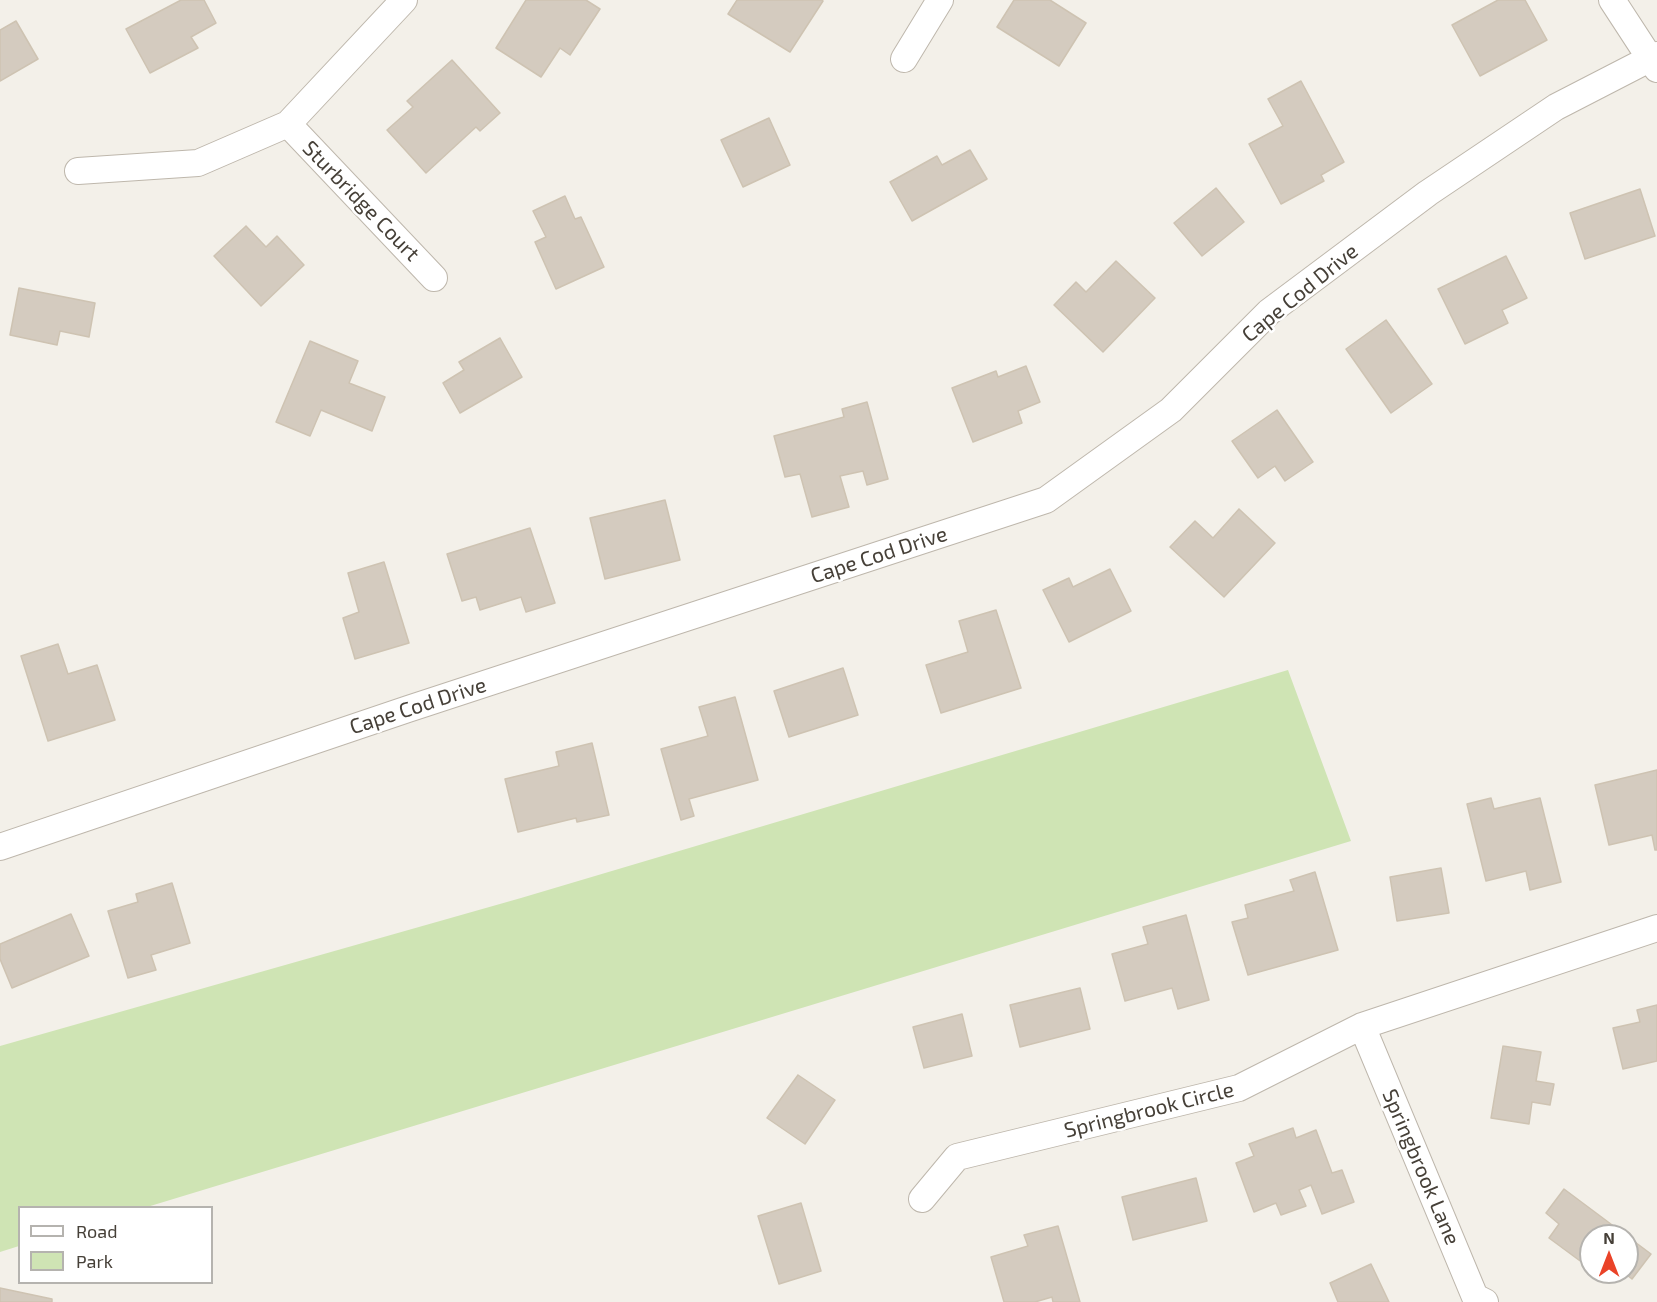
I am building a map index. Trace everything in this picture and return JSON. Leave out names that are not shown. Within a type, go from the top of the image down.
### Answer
[{"type":"street","points":[[78,171],[198,163],[288,124],[404,0]]},
{"type":"street","points":[[904,59],[939,0]]},
{"type":"street","points":[[1612,0],[1655,61]]},
{"type":"street","name":"Cape Cod Drive","points":[[0,847],[408,709],[1046,500],[1171,410],[1269,312],[1428,193],[1556,107],[1655,61]]},
{"type":"street","name":"Sturbridge Court","points":[[288,124],[434,278]]},
{"type":"street","name":"Springbrook Circle","points":[[922,1199],[957,1157],[1239,1089],[1362,1026],[1657,928]]},
{"type":"street","name":"Springbrook Lane","points":[[1362,1026],[1475,1297],[1485,1302]]},
{"type":"green space","points":[[1288,670],[1351,841],[150,1206],[18,1206],[18,1246],[0,1252],[0,1046],[521,898]]},
{"type":"building","points":[[181,0],[204,0],[216,23],[191,37],[198,48],[150,73],[126,29]]},
{"type":"building","points":[[526,0],[586,0],[600,9],[570,55],[560,48],[541,77],[496,48]]},
{"type":"building","points":[[737,0],[823,1],[790,52],[728,14]]},
{"type":"building","points":[[1014,0],[1050,0],[1086,23],[1059,66],[997,27]]},
{"type":"building","points":[[1498,0],[1525,0],[1547,40],[1480,76],[1452,25]]},
{"type":"building","points":[[16,21],[38,59],[0,81],[0,30]]},
{"type":"building","points":[[452,60],[500,113],[480,131],[476,127],[426,173],[387,130],[413,107],[407,101]]},
{"type":"building","points":[[1301,81],[1344,162],[1321,175],[1324,181],[1281,204],[1249,144],[1283,126],[1268,99]]},
{"type":"building","points":[[769,118],[790,165],[743,187],[721,140]]},
{"type":"building","points":[[970,150],[987,179],[912,221],[890,182],[937,156],[942,165]]},
{"type":"building","points":[[1216,188],[1244,222],[1202,256],[1174,223]]},
{"type":"building","points":[[1640,189],[1655,236],[1585,259],[1570,213]]},
{"type":"building","points":[[565,196],[575,219],[581,217],[604,267],[556,289],[535,242],[546,237],[533,211]]},
{"type":"building","points":[[246,226],[266,247],[277,236],[304,265],[261,306],[214,256]]},
{"type":"building","points":[[1506,256],[1527,298],[1502,310],[1508,323],[1465,344],[1438,289]]},
{"type":"building","points":[[1116,261],[1155,298],[1103,352],[1054,305],[1076,282],[1086,292]]},
{"type":"building","points":[[19,288],[95,303],[89,337],[60,331],[57,345],[10,335]]},
{"type":"building","points":[[1386,320],[1432,384],[1391,413],[1346,349]]},
{"type":"building","points":[[500,338],[522,377],[460,413],[443,383],[464,370],[459,362]]},
{"type":"building","points":[[310,341],[358,361],[349,383],[385,397],[372,431],[321,410],[310,436],[276,422]]},
{"type":"building","points":[[1026,366],[1040,402],[1018,411],[1022,423],[973,442],[952,388],[996,371],[998,377]]},
{"type":"building","points":[[867,402],[888,479],[867,485],[863,471],[840,476],[849,507],[812,517],[800,474],[785,477],[774,436],[844,417],[842,409]]},
{"type":"building","points":[[1277,410],[1313,462],[1285,481],[1275,466],[1258,478],[1232,441]]},
{"type":"building","points":[[665,500],[680,560],[605,579],[590,518]]},
{"type":"building","points":[[1239,509],[1275,543],[1224,597],[1170,547],[1195,521],[1213,538]]},
{"type":"building","points":[[530,528],[555,603],[526,612],[521,597],[480,610],[476,597],[462,601],[447,554]]},
{"type":"building","points":[[384,562],[409,643],[355,659],[343,618],[359,612],[348,573]]},
{"type":"building","points":[[1110,569],[1131,611],[1069,642],[1043,590],[1069,578],[1073,587]]},
{"type":"building","points":[[996,610],[1021,688],[941,713],[926,665],[968,652],[959,621]]},
{"type":"building","points":[[58,644],[68,674],[97,665],[115,720],[48,741],[21,656]]},
{"type":"building","points":[[843,668],[858,715],[789,737],[774,691]]},
{"type":"building","points":[[735,697],[758,780],[689,799],[694,816],[681,820],[661,749],[708,736],[699,707]]},
{"type":"building","points":[[592,743],[609,815],[577,822],[576,818],[518,832],[505,779],[559,766],[556,752]]},
{"type":"building","points":[[1657,770],[1657,850],[1655,850],[1652,835],[1609,845],[1595,785]]},
{"type":"building","points":[[1491,798],[1494,809],[1540,798],[1561,882],[1530,890],[1526,871],[1486,881],[1467,804]]},
{"type":"building","points":[[1441,868],[1449,913],[1397,921],[1390,877]]},
{"type":"building","points":[[1315,872],[1338,950],[1248,975],[1232,922],[1248,918],[1245,905],[1294,891],[1290,880]]},
{"type":"building","points":[[172,883],[190,943],[151,955],[156,970],[128,978],[108,911],[138,902],[136,894]]},
{"type":"building","points":[[71,914],[89,956],[12,988],[0,959],[0,944]]},
{"type":"building","points":[[1186,915],[1209,1000],[1178,1009],[1172,988],[1125,1001],[1112,954],[1148,944],[1143,927]]},
{"type":"building","points":[[1080,988],[1090,1029],[1020,1047],[1010,1005]]},
{"type":"building","points":[[1657,1005],[1657,1061],[1623,1069],[1613,1028],[1640,1022],[1637,1010]]},
{"type":"building","points":[[962,1014],[972,1056],[924,1068],[913,1027]]},
{"type":"building","points":[[1503,1046],[1541,1052],[1536,1081],[1554,1084],[1550,1105],[1532,1102],[1529,1124],[1491,1118]]},
{"type":"building","points":[[798,1075],[835,1100],[805,1144],[767,1118]]},
{"type":"building","points":[[1293,1128],[1296,1138],[1316,1130],[1332,1173],[1342,1170],[1354,1202],[1322,1214],[1311,1185],[1299,1190],[1306,1206],[1281,1215],[1276,1203],[1254,1212],[1236,1163],[1254,1156],[1249,1144]]},
{"type":"building","points":[[1196,1178],[1207,1221],[1133,1240],[1122,1197]]},
{"type":"building","points":[[1564,1189],[1611,1224],[1579,1224],[1579,1260],[1549,1238],[1559,1224],[1546,1213]]},
{"type":"building","points":[[801,1203],[821,1271],[779,1284],[758,1216]]},
{"type":"building","points":[[1058,1226],[1080,1302],[1053,1302],[1052,1297],[1035,1302],[1004,1302],[991,1257],[1028,1246],[1024,1235]]},
{"type":"building","points":[[1639,1245],[1651,1254],[1639,1270]]},
{"type":"building","points":[[1371,1264],[1389,1302],[1338,1302],[1330,1283]]},
{"type":"building","points":[[0,1288],[52,1299],[52,1302],[0,1302]]}]
